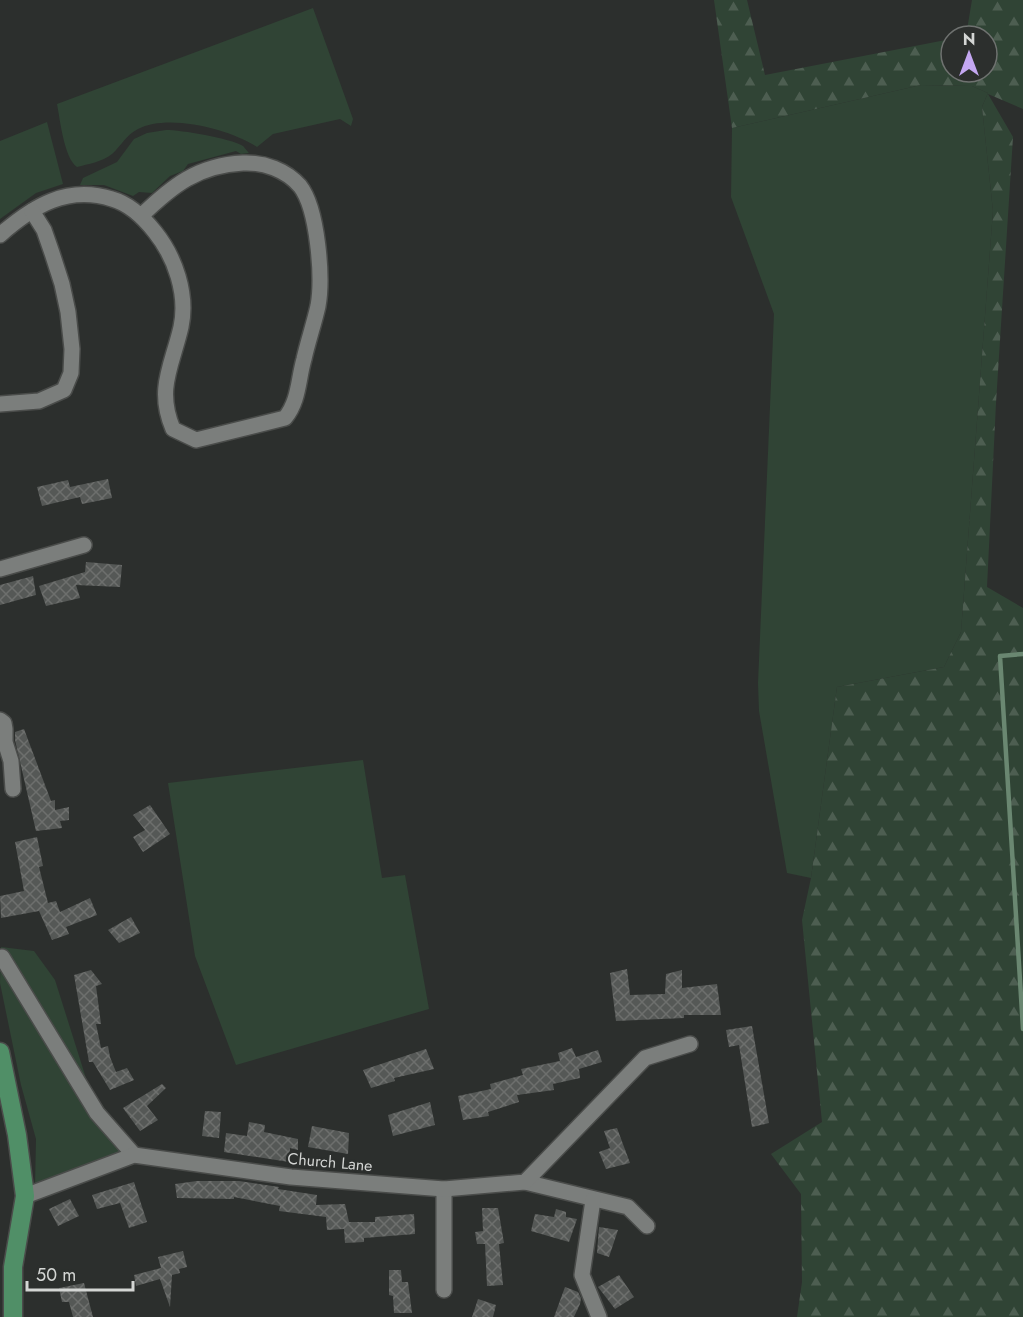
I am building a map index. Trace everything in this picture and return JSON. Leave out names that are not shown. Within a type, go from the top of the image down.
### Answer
[{"type":"main road","points":[[0,1052],[17,1135],[25,1196],[13,1268],[13,1317]]},
{"type":"street","points":[[0,234],[46,202],[62,196],[100,195],[118,200],[141,216],[167,249],[177,272],[181,296],[181,324],[166,373],[164,395],[166,414],[173,429],[196,440],[285,418],[292,409],[297,395],[301,370],[318,306],[320,283],[314,224],[300,187],[274,167],[254,163],[231,164],[208,169],[187,178],[168,190],[141,216]]},
{"type":"street","points":[[0,404],[39,401],[64,390],[72,373],[72,349],[62,284],[44,230],[32,211]]},
{"type":"street","points":[[0,569],[84,545]]},
{"type":"street","points":[[0,720],[6,729],[13,789]]},
{"type":"street","points":[[0,958],[2,957],[97,1113],[134,1155]]},
{"type":"street","points":[[525,1182],[645,1058],[690,1044]]},
{"type":"street","name":"Church Lane","points":[[25,1196],[134,1155],[291,1178],[444,1189],[525,1182],[628,1207],[647,1226]]},
{"type":"street","points":[[444,1189],[444,1290]]},
{"type":"street","points":[[593,1200],[582,1275],[599,1317]]},
{"type":"green space","points":[[714,0],[747,0],[765,75],[939,41],[939,84],[999,84],[999,24],[968,24],[972,0],[1023,0],[1023,109],[988,94],[1013,137],[987,587],[1023,608],[1023,1317],[797,1317],[802,1282],[801,1194],[771,1154],[822,1122],[802,920],[811,878],[837,687],[944,667],[961,632],[993,211],[982,107],[988,93],[972,86],[921,85],[732,128]]},
{"type":"green space","points":[[313,8],[353,119],[351,126],[340,119],[273,134],[257,147],[231,134],[199,125],[151,124],[134,131],[112,154],[104,159],[77,167],[73,162],[63,138],[57,104]]},
{"type":"green space","points":[[921,85],[972,86],[988,93],[982,107],[993,211],[961,632],[944,667],[837,687],[811,878],[787,873],[759,711],[758,683],[774,314],[731,197],[732,128]]},
{"type":"green space","points":[[47,122],[63,184],[36,193],[0,219],[0,141]]},
{"type":"green space","points":[[166,130],[228,140],[243,146],[249,153],[241,154],[236,151],[188,164],[183,171],[170,176],[152,193],[139,192],[133,196],[104,185],[80,185],[83,178],[117,162],[134,139],[147,133]]},
{"type":"green space","points":[[363,760],[382,878],[405,875],[429,1009],[236,1065],[195,956],[168,783]]},
{"type":"green space","points":[[1,947],[34,951],[55,980],[97,1113],[134,1155],[35,1186],[36,1139],[21,1085],[0,983]]},
{"type":"building","points":[[108,479],[112,498],[82,504],[80,497],[42,506],[37,487],[68,480],[70,487]]},
{"type":"building","points":[[86,562],[122,565],[120,587],[76,585],[80,598],[46,606],[39,586],[85,572]]},
{"type":"building","points":[[33,576],[36,595],[0,605],[0,585]]},
{"type":"building","points":[[24,729],[51,801],[55,800],[55,810],[69,807],[69,820],[60,821],[62,828],[36,831],[15,740],[15,732]]},
{"type":"building","points":[[150,805],[170,834],[143,852],[133,837],[145,830],[133,815]]},
{"type":"building","points":[[37,837],[43,866],[39,867],[48,903],[56,901],[60,912],[90,898],[97,915],[66,927],[69,934],[52,940],[39,911],[1,918],[0,896],[24,891],[15,842]]},
{"type":"building","points":[[131,917],[140,933],[119,943],[108,930]]},
{"type":"building","points":[[627,969],[630,995],[665,994],[666,974],[682,970],[682,988],[717,984],[721,1015],[684,1015],[684,1018],[616,1021],[610,973]]},
{"type":"building","points":[[91,970],[102,984],[96,986],[101,1024],[96,1024],[101,1048],[108,1046],[116,1072],[127,1068],[134,1080],[110,1090],[93,1062],[89,1062],[74,975]]},
{"type":"building","points":[[752,1026],[769,1123],[752,1127],[739,1045],[729,1047],[726,1030]]},
{"type":"building","points":[[572,1048],[576,1057],[598,1050],[602,1062],[579,1069],[580,1078],[553,1084],[554,1090],[517,1095],[519,1102],[488,1112],[489,1116],[463,1120],[458,1096],[491,1089],[490,1084],[523,1075],[521,1069],[560,1061],[558,1053]]},
{"type":"building","points":[[426,1049],[434,1069],[394,1078],[395,1081],[371,1088],[363,1070]]},
{"type":"building","points":[[162,1084],[166,1088],[147,1106],[158,1120],[140,1131],[123,1108]]},
{"type":"building","points":[[430,1102],[435,1125],[393,1136],[388,1115]]},
{"type":"building","points":[[205,1111],[221,1112],[219,1138],[202,1136]]},
{"type":"building","points":[[249,1122],[265,1125],[264,1132],[298,1139],[298,1150],[290,1148],[289,1162],[224,1152],[226,1133],[247,1136]]},
{"type":"building","points":[[312,1126],[349,1133],[348,1154],[308,1147]]},
{"type":"building","points":[[617,1128],[630,1163],[606,1169],[599,1152],[610,1148],[604,1131]]},
{"type":"building","points":[[197,1181],[239,1181],[317,1195],[316,1205],[345,1204],[349,1222],[375,1222],[375,1217],[414,1214],[415,1234],[364,1238],[364,1242],[345,1243],[344,1229],[327,1230],[326,1217],[279,1211],[280,1206],[234,1197],[234,1199],[177,1198],[175,1184]]},
{"type":"building","points":[[134,1182],[147,1222],[129,1228],[120,1203],[97,1209],[92,1195]]},
{"type":"building","points":[[70,1199],[79,1216],[58,1226],[49,1209]]},
{"type":"building","points":[[482,1208],[498,1208],[504,1243],[499,1244],[503,1285],[487,1286],[485,1244],[477,1244],[475,1232],[483,1231]]},
{"type":"building","points":[[556,1209],[566,1212],[566,1217],[577,1219],[569,1242],[531,1231],[535,1214],[554,1217]]},
{"type":"building","points":[[599,1227],[618,1230],[609,1257],[597,1253]]},
{"type":"building","points":[[183,1251],[187,1267],[179,1269],[180,1273],[172,1275],[170,1307],[160,1279],[136,1286],[134,1275],[161,1268],[158,1257]]},
{"type":"building","points":[[389,1270],[401,1270],[402,1282],[408,1282],[412,1313],[394,1313],[393,1296],[389,1295]]},
{"type":"building","points":[[619,1275],[634,1297],[615,1309],[598,1287]]},
{"type":"building","points":[[84,1283],[93,1317],[73,1317],[69,1302],[62,1302],[59,1288]]},
{"type":"building","points":[[565,1287],[578,1292],[581,1298],[580,1304],[574,1317],[554,1317]]},
{"type":"building","points":[[478,1299],[496,1305],[493,1317],[472,1317]]},
{"type":"waterway","points":[[1023,654],[1000,656],[1023,1029]]}]
